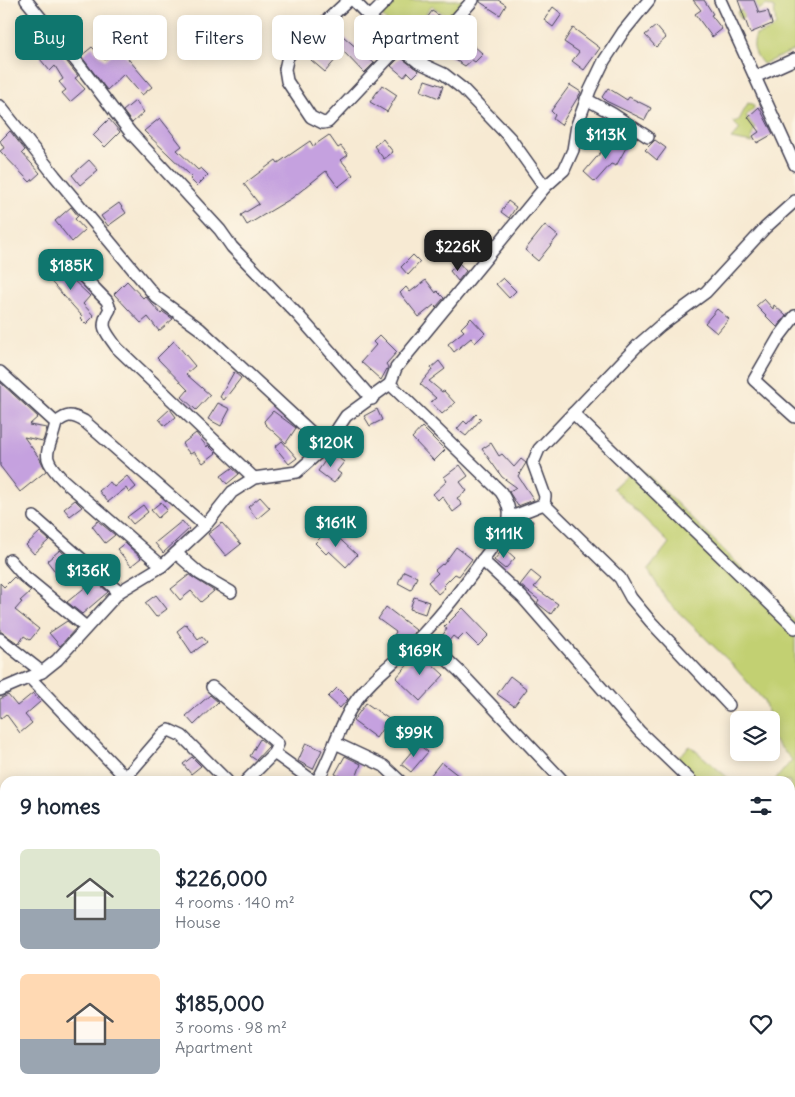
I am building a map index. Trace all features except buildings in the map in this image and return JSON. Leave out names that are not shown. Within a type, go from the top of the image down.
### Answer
[{"type":"street","points":[[26,0],[80,66],[130,132],[220,230],[232,247],[298,315],[372,399]]},
{"type":"street","points":[[348,0],[288,56],[284,70],[287,81],[311,117],[323,123],[328,122],[387,60]]},
{"type":"street","points":[[353,0],[368,15]]},
{"type":"street","points":[[372,15],[388,0]]},
{"type":"street","points":[[418,62],[473,0]]},
{"type":"street","points":[[0,690],[42,672],[57,660],[119,592],[162,566],[205,526],[232,492],[254,478],[297,472],[326,446],[346,416],[372,399],[390,384],[396,368],[545,187],[564,170],[573,150],[577,124],[586,99],[604,61],[623,32],[649,0]]},
{"type":"street","points":[[720,0],[795,165]]},
{"type":"street","points":[[754,77],[795,58]]},
{"type":"street","points":[[415,60],[444,74],[464,89],[510,138],[545,187]]},
{"type":"street","points":[[586,99],[614,114],[648,137]]},
{"type":"street","points":[[0,106],[54,176],[156,297],[200,329],[326,446]]},
{"type":"street","points":[[544,504],[545,496],[533,463],[539,450],[573,413],[661,325],[706,292],[765,228],[795,201]]},
{"type":"street","points":[[70,263],[107,301],[110,309],[103,321],[104,328],[117,348],[254,478]]},
{"type":"street","points":[[795,316],[779,336],[754,380],[795,417]]},
{"type":"street","points":[[0,372],[56,423]]},
{"type":"street","points":[[390,384],[501,492],[509,504],[511,518]]},
{"type":"street","points":[[573,413],[795,628]]},
{"type":"street","points":[[162,566],[48,465],[47,451],[56,423],[65,416],[73,415],[84,421],[205,526]]},
{"type":"street","points":[[318,776],[330,758],[351,707],[370,683],[422,636],[482,560],[511,518],[544,504]]},
{"type":"street","points":[[544,504],[620,578],[631,598],[651,622],[729,705]]},
{"type":"street","points":[[34,517],[119,592]]},
{"type":"street","points":[[176,553],[200,574],[231,592]]},
{"type":"street","points":[[10,560],[24,576],[86,628]]},
{"type":"street","points":[[482,560],[522,598],[640,732],[686,776]]},
{"type":"street","points":[[422,636],[459,671],[558,776]]},
{"type":"street","points":[[0,639],[42,672]]},
{"type":"street","points":[[30,678],[125,776]]},
{"type":"street","points":[[212,687],[278,744],[274,753],[251,776]]},
{"type":"street","points":[[131,776],[169,730],[182,736],[222,776]]},
{"type":"street","points":[[335,743],[384,766],[395,776]]},
{"type":"street","points":[[274,753],[308,776]]},
{"type":"green space","points":[[393,0],[465,0],[450,15],[445,15],[432,6],[425,15],[383,15]]},
{"type":"green space","points":[[758,0],[795,0],[795,50],[763,64],[755,51],[754,44],[756,35],[771,30],[776,25],[774,8],[767,5],[740,19],[737,12],[752,7]]},
{"type":"green space","points":[[748,103],[753,104],[754,108],[746,116],[755,128],[751,138],[753,143],[731,139],[740,129],[733,122],[739,120]]},
{"type":"green space","points":[[638,465],[795,621],[795,776],[778,776],[792,760],[780,747],[780,711],[768,711],[764,701],[730,662],[668,602],[648,570],[669,543],[613,488]]},
{"type":"green space","points":[[690,746],[726,776],[691,776],[675,760]]}]
